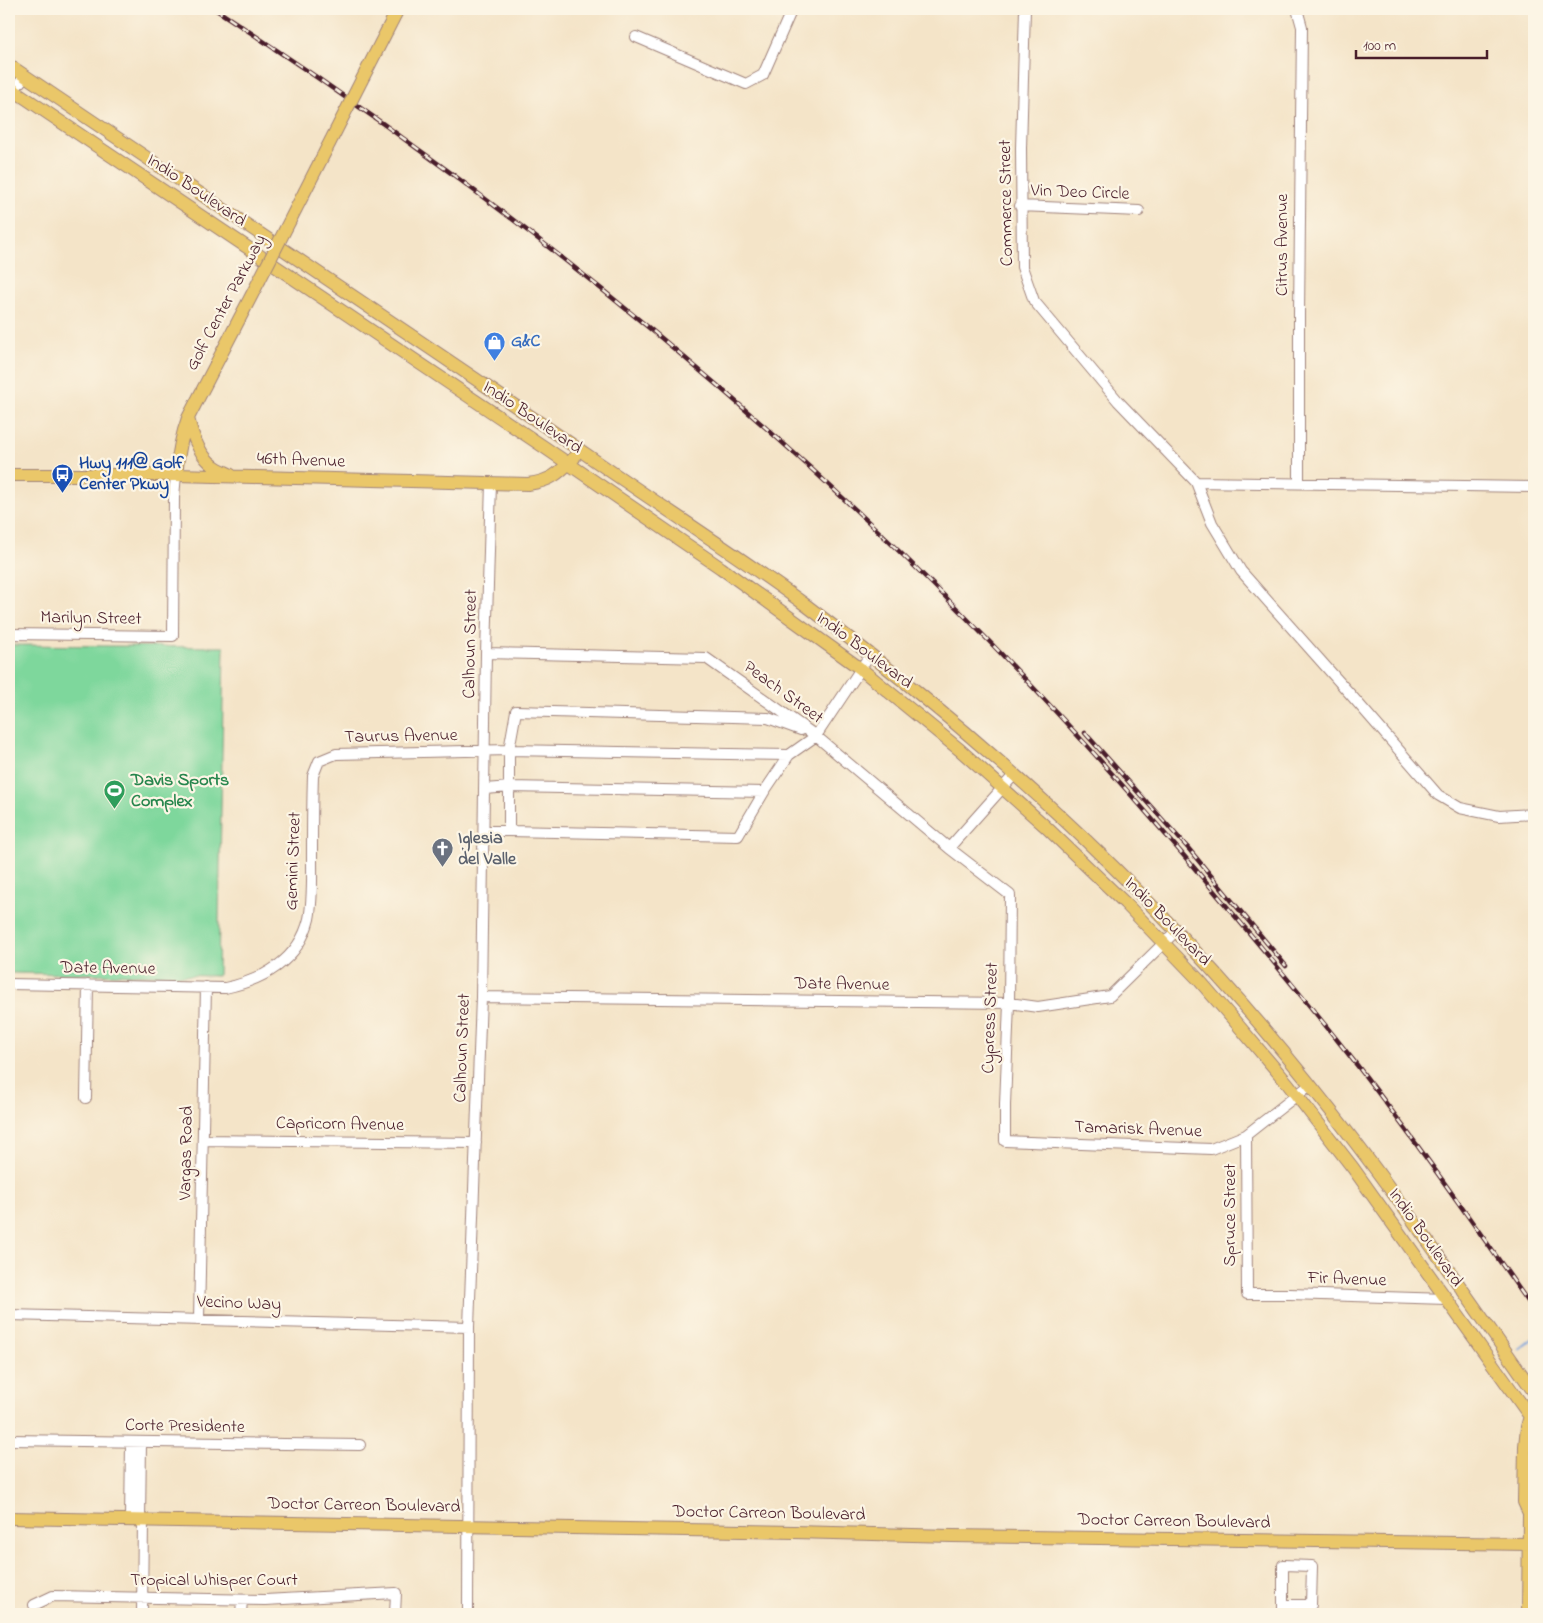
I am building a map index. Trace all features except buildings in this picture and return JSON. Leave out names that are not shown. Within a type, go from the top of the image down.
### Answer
[{"type":"main road","name":"Golf Center Parkway","points":[[176,475],[178,452],[188,418],[398,9]]},
{"type":"main road","name":"Indio Boulevard","points":[[9,65],[581,451],[802,603],[958,726],[1098,852],[1223,982],[1310,1085],[1392,1190],[1534,1392]]},
{"type":"main road","name":"Indio Boulevard","points":[[10,91],[114,157],[786,614],[861,669],[928,722],[1004,787],[1086,864],[1164,943],[1232,1018],[1354,1168],[1446,1299],[1533,1417]]},
{"type":"main road","points":[[114,157],[141,166],[163,180],[182,181]]},
{"type":"main road","points":[[188,418],[195,439],[203,454],[213,466],[236,476]]},
{"type":"main road","name":"46th Avenue","points":[[9,475],[236,476],[528,484],[542,482],[557,475],[581,451]]},
{"type":"main road","points":[[1533,1417],[1526,1437],[1524,1502],[1533,1506]]},
{"type":"main road","points":[[1528,1614],[1529,1544],[1533,1506],[1534,1459]]},
{"type":"main road","name":"Doctor Carreon Boulevard","points":[[9,1518],[952,1536],[1529,1544]]},
{"type":"street","points":[[636,37],[746,84],[763,75],[792,9]]},
{"type":"street","name":"Commerce Street","points":[[1025,9],[1020,206],[1022,267],[1034,301],[1118,400],[1196,482]]},
{"type":"street","name":"Citrus Avenue","points":[[1297,9],[1302,27],[1299,483]]},
{"type":"street","points":[[10,91],[25,76]]},
{"type":"street","name":"Vin Deo Circle","points":[[1020,206],[1139,211]]},
{"type":"street","name":"Golf Center Parkway","points":[[173,636],[174,497],[176,475]]},
{"type":"street","points":[[1534,487],[1196,482],[1212,523],[1241,571],[1438,795],[1460,808],[1499,816],[1534,814]]},
{"type":"street","name":"Calhoun Street","points":[[468,1614],[469,1326],[481,997],[490,483]]},
{"type":"street","name":"Marilyn Street","points":[[9,634],[173,636]]},
{"type":"street","name":"Peach Street","points":[[486,653],[706,658],[816,736],[949,848],[1010,895]]},
{"type":"street","points":[[484,831],[738,836],[764,792],[789,756],[816,736],[870,655]]},
{"type":"street","points":[[509,831],[509,750],[516,711],[768,718],[816,736]]},
{"type":"street","name":"Taurus Avenue","points":[[319,761],[336,754],[509,750],[789,756]]},
{"type":"street","name":"Gemini Street","points":[[206,987],[225,988],[245,984],[263,976],[274,970],[284,961],[302,936],[311,904],[313,776],[319,761]]},
{"type":"street","points":[[949,848],[1014,775]]},
{"type":"street","points":[[485,788],[764,792]]},
{"type":"street","name":"Cypress Street","points":[[1005,1142],[1010,895]]},
{"type":"street","name":"Date Avenue","points":[[481,997],[1009,1003],[1038,1006],[1061,1004],[1110,996],[1176,931]]},
{"type":"street","name":"Date Avenue","points":[[9,984],[206,987]]},
{"type":"street","points":[[86,1098],[88,985]]},
{"type":"street","name":"Vargas Road","points":[[199,1319],[206,987]]},
{"type":"street","name":"Tamarisk Avenue","points":[[1005,1142],[1211,1149],[1246,1135],[1310,1085]]},
{"type":"street","name":"Spruce Street","points":[[1246,1135],[1247,1294]]},
{"type":"street","name":"Capricorn Avenue","points":[[203,1140],[476,1143]]},
{"type":"street","name":"Fir Avenue","points":[[1247,1294],[1446,1299]]},
{"type":"street","name":"Vecino Way","points":[[9,1314],[469,1326]]},
{"type":"street","name":"Corte Presidente","points":[[9,1440],[360,1445]]},
{"type":"street","points":[[136,1443],[137,1520],[142,1614]]},
{"type":"street","points":[[1283,1565],[1312,1566],[1311,1605],[1283,1610],[1283,1565]]},
{"type":"street","name":"Tropical Whisper Court","points":[[34,1605],[53,1596],[265,1600],[396,1593],[395,1614]]},
{"type":"street","points":[[241,1614],[242,1600]]},
{"type":"green space","name":"Davis Sports Complex","points":[[9,645],[224,647],[218,976],[9,973]]},
{"type":"waterway","points":[[1520,1349],[1534,1338]]},
{"type":"railway","points":[[215,9],[307,70],[397,134],[573,266],[742,407],[824,480],[941,592],[1013,666],[1117,780],[1185,857],[1291,983],[1400,1121],[1534,1310]]},
{"type":"railway","points":[[1085,733],[1188,848],[1286,966]]},
{"type":"place","name":"G&C","points":[[495,361]]},
{"type":"place","name":"Hwy 111@ Golf Center Pkwy","points":[[63,493]]},
{"type":"place","name":"Davis Sports Complex","points":[[115,810]]},
{"type":"place","name":"Iglesia del Valle","points":[[442,868]]}]
